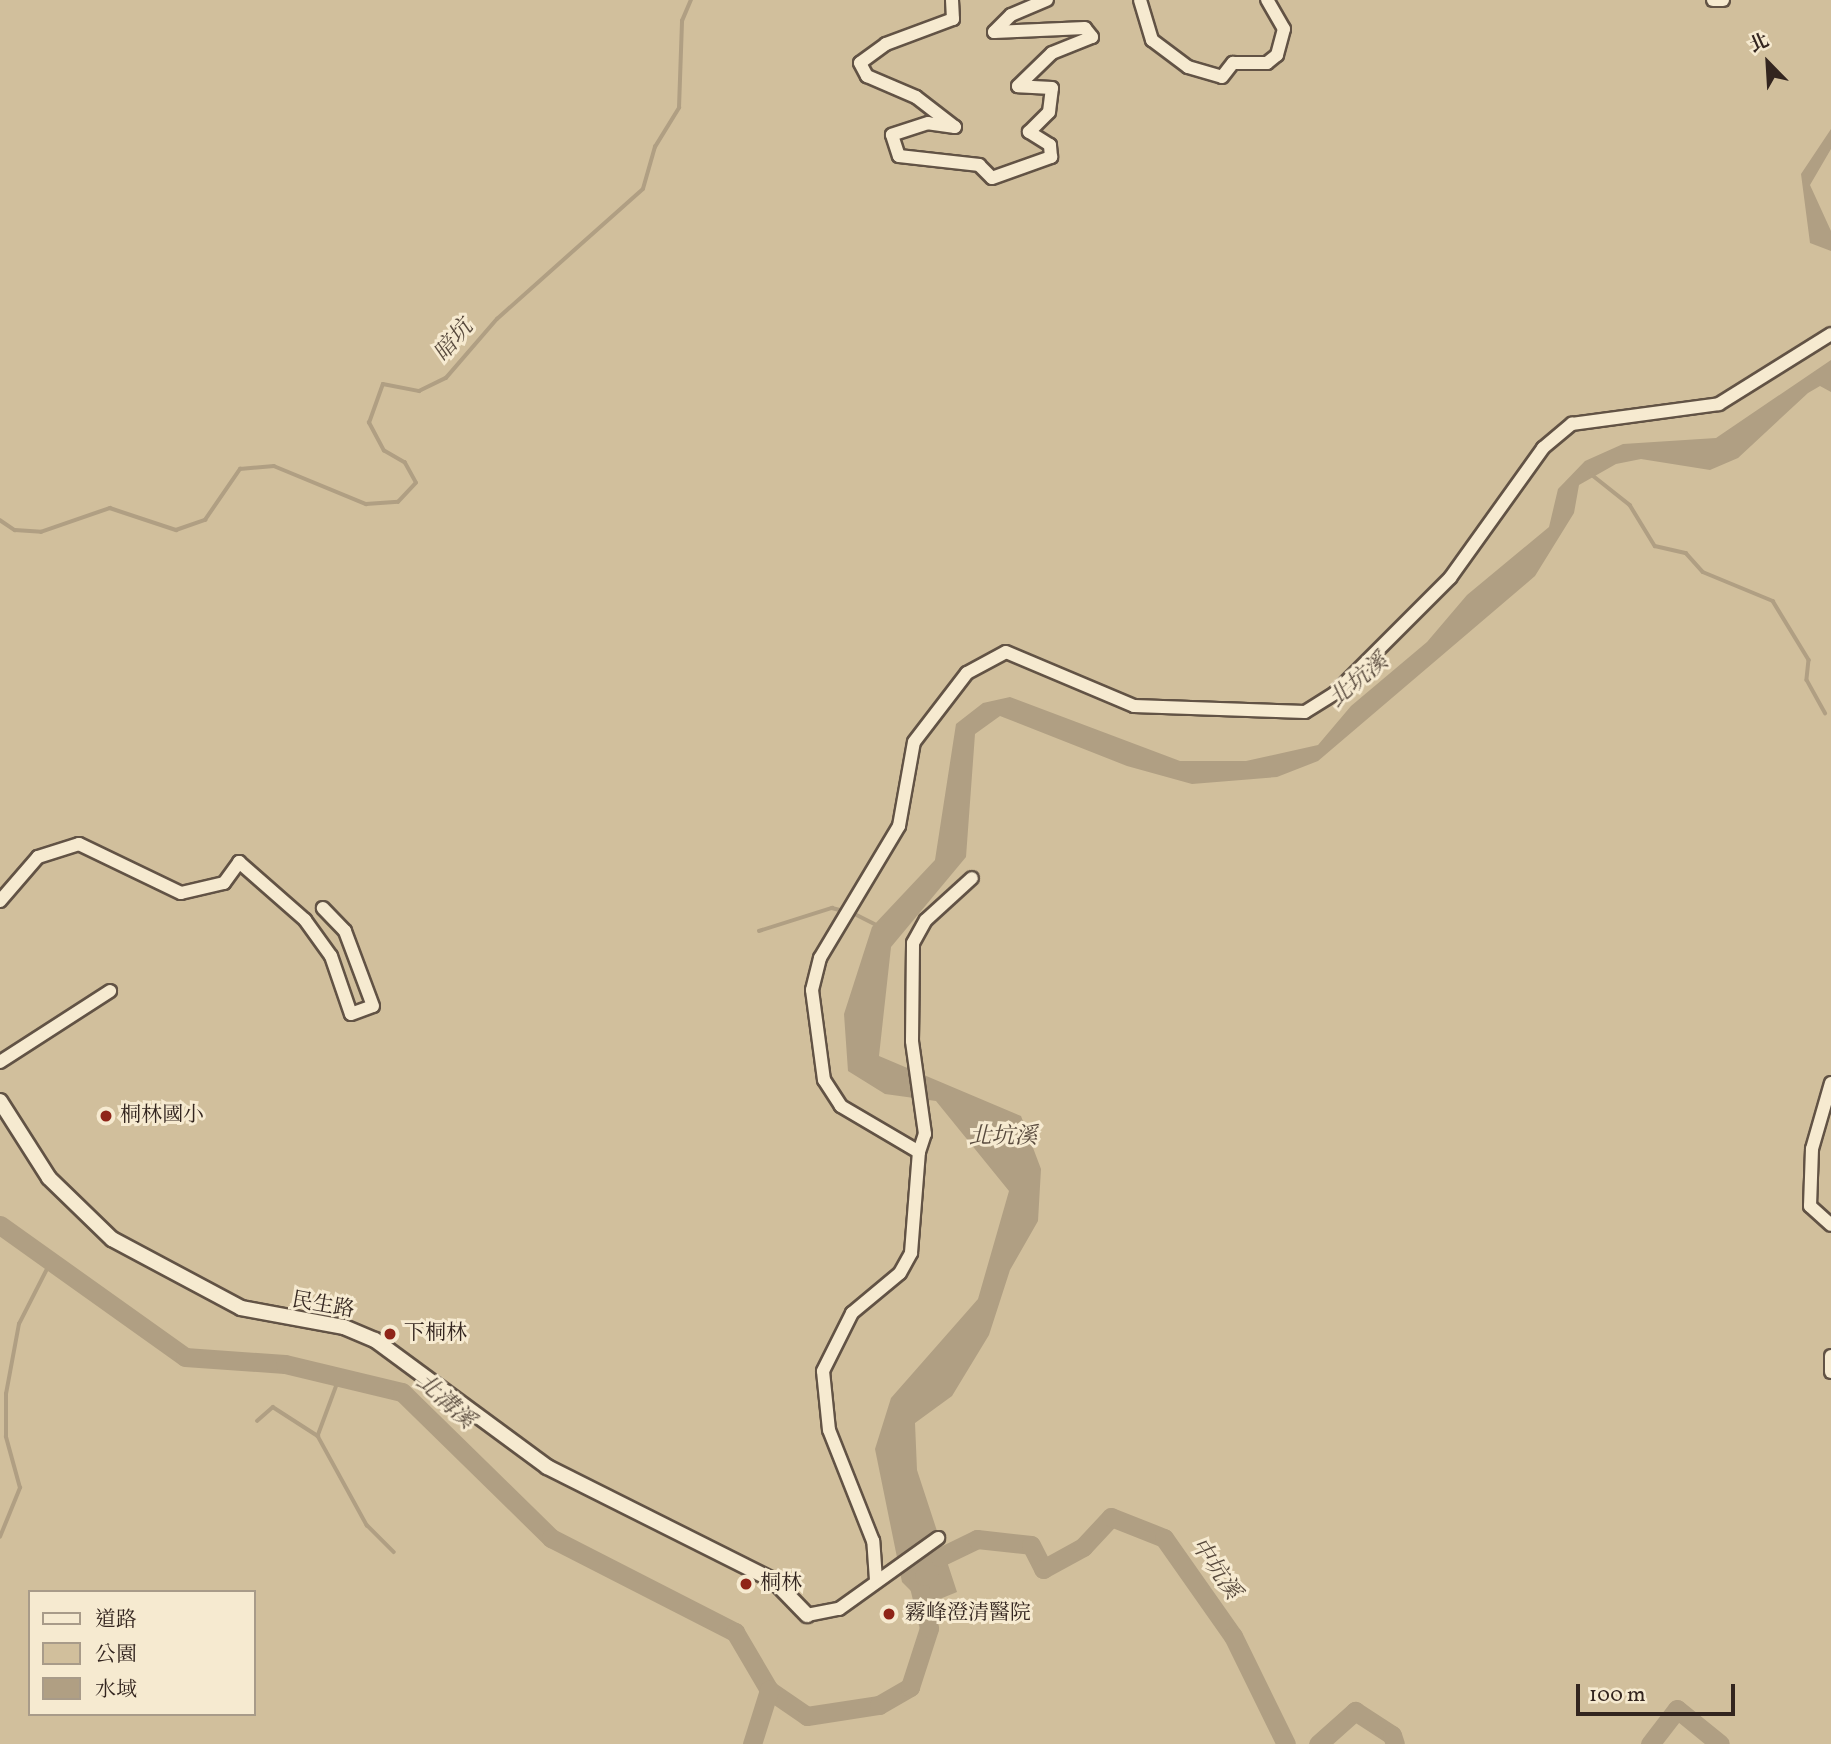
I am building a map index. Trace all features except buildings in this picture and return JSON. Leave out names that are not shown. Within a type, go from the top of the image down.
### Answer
[{"type":"street","points":[[952,0],[953,19],[886,44],[860,63],[867,76],[916,97],[955,127],[928,123],[892,135],[899,156],[979,164],[992,178],[1051,157],[1050,145],[1029,132],[1049,112],[1052,88],[1018,86],[1052,54],[1092,37],[1085,28],[993,31],[1047,0]]},
{"type":"street","points":[[1140,0],[1152,40],[1188,67],[1222,77],[1233,63],[1267,62],[1277,55],[1284,29],[1268,0]]},
{"type":"street","points":[[1713,0],[1723,0]]},
{"type":"street","points":[[919,1152],[842,1106],[824,1080],[812,990],[820,958],[899,826],[914,742],[967,673],[991,655],[1023,657],[1134,706],[1305,712],[1335,693],[1450,578],[1544,447],[1564,429],[1610,415],[1719,404],[1831,334]]},
{"type":"street","points":[[0,901],[38,857],[79,844],[181,893],[203,893],[224,883],[239,862],[305,920],[331,956],[351,1014],[373,1006],[345,931],[323,908]]},
{"type":"street","points":[[876,1580],[873,1541],[829,1430],[823,1371],[852,1313],[900,1273],[911,1253],[919,1152],[925,1134],[914,1054],[913,943],[926,920],[972,877]]},
{"type":"street","points":[[0,1062],[110,991]]},
{"type":"street","points":[[1830,1218],[1810,1206],[1812,1149],[1831,1083]]},
{"type":"street","name":"民生路","points":[[0,1101],[5,1122],[49,1178],[112,1239],[241,1308],[344,1327],[374,1340],[547,1467],[773,1580],[807,1615]]},
{"type":"street","points":[[1831,1356],[1831,1372]]},
{"type":"street","points":[[807,1615],[839,1609],[876,1580],[888,1575],[939,1538]]},
{"type":"green space","points":[[0,0],[1831,0],[1831,1744],[0,1744]]},
{"type":"water","points":[[1831,129],[1831,149],[1810,185],[1831,231],[1831,251],[1810,243],[1801,174]]},
{"type":"water","name":"北坑溪","points":[[1831,360],[1831,392],[1820,386],[1808,393],[1738,458],[1710,470],[1641,459],[1616,464],[1579,485],[1574,513],[1535,576],[1318,761],[1277,777],[1192,784],[1127,766],[1000,716],[975,734],[966,857],[891,947],[879,1056],[1021,1116],[1041,1169],[1038,1221],[1010,1270],[989,1335],[952,1396],[915,1423],[917,1470],[957,1592],[925,1605],[902,1582],[875,1449],[891,1398],[978,1299],[1009,1191],[936,1101],[885,1094],[848,1071],[844,1014],[872,927],[935,860],[956,724],[983,703],[1010,697],[1180,761],[1246,761],[1318,745],[1351,706],[1427,642],[1467,595],[1549,527],[1558,489],[1585,461],[1623,444],[1716,438]]},
{"type":"waterway","name":"暗坑","points":[[0,520],[15,530],[41,532],[110,508],[176,530],[205,520],[240,469],[274,466],[366,504],[398,502],[416,483],[405,463],[384,451],[369,423],[383,384],[419,391],[446,378],[497,319],[643,189],[655,147],[679,108],[682,21],[691,0]]},
{"type":"waterway","points":[[1591,474],[1630,505],[1655,546],[1686,553],[1703,572],[1773,601],[1809,660],[1807,680],[1825,713]]},
{"type":"waterway","points":[[759,931],[832,908],[844,911]]},
{"type":"waterway","points":[[851,912],[878,926]]},
{"type":"waterway","name":"北溝溪","points":[[0,1225],[185,1357],[285,1364],[402,1392],[551,1538],[735,1632],[769,1690],[807,1716],[879,1705],[910,1687],[929,1628],[918,1582]]},
{"type":"waterway","points":[[0,1537],[20,1488],[6,1437],[6,1394],[19,1324],[49,1265]]},
{"type":"waterway","points":[[340,1377],[318,1436],[367,1525],[394,1552]]},
{"type":"waterway","points":[[257,1421],[273,1407],[318,1436]]},
{"type":"waterway","name":"中坑溪","points":[[924,1576],[940,1557],[977,1539],[1031,1545],[1043,1569],[1083,1547],[1111,1517],[1164,1538],[1233,1636],[1286,1744]]},
{"type":"waterway","points":[[752,1744],[769,1690]]},
{"type":"waterway","name":"中坑溪","points":[[1650,1744],[1677,1709],[1720,1744]]},
{"type":"waterway","name":"中坑溪","points":[[1318,1744],[1355,1711],[1392,1735],[1395,1744]]},
{"type":"place","name":"桐林國小","points":[[106,1116]]},
{"type":"place","name":"下桐林","points":[[390,1334]]},
{"type":"place","name":"桐林","points":[[746,1584]]},
{"type":"place","name":"霧峰澄清醫院","points":[[889,1614]]}]
